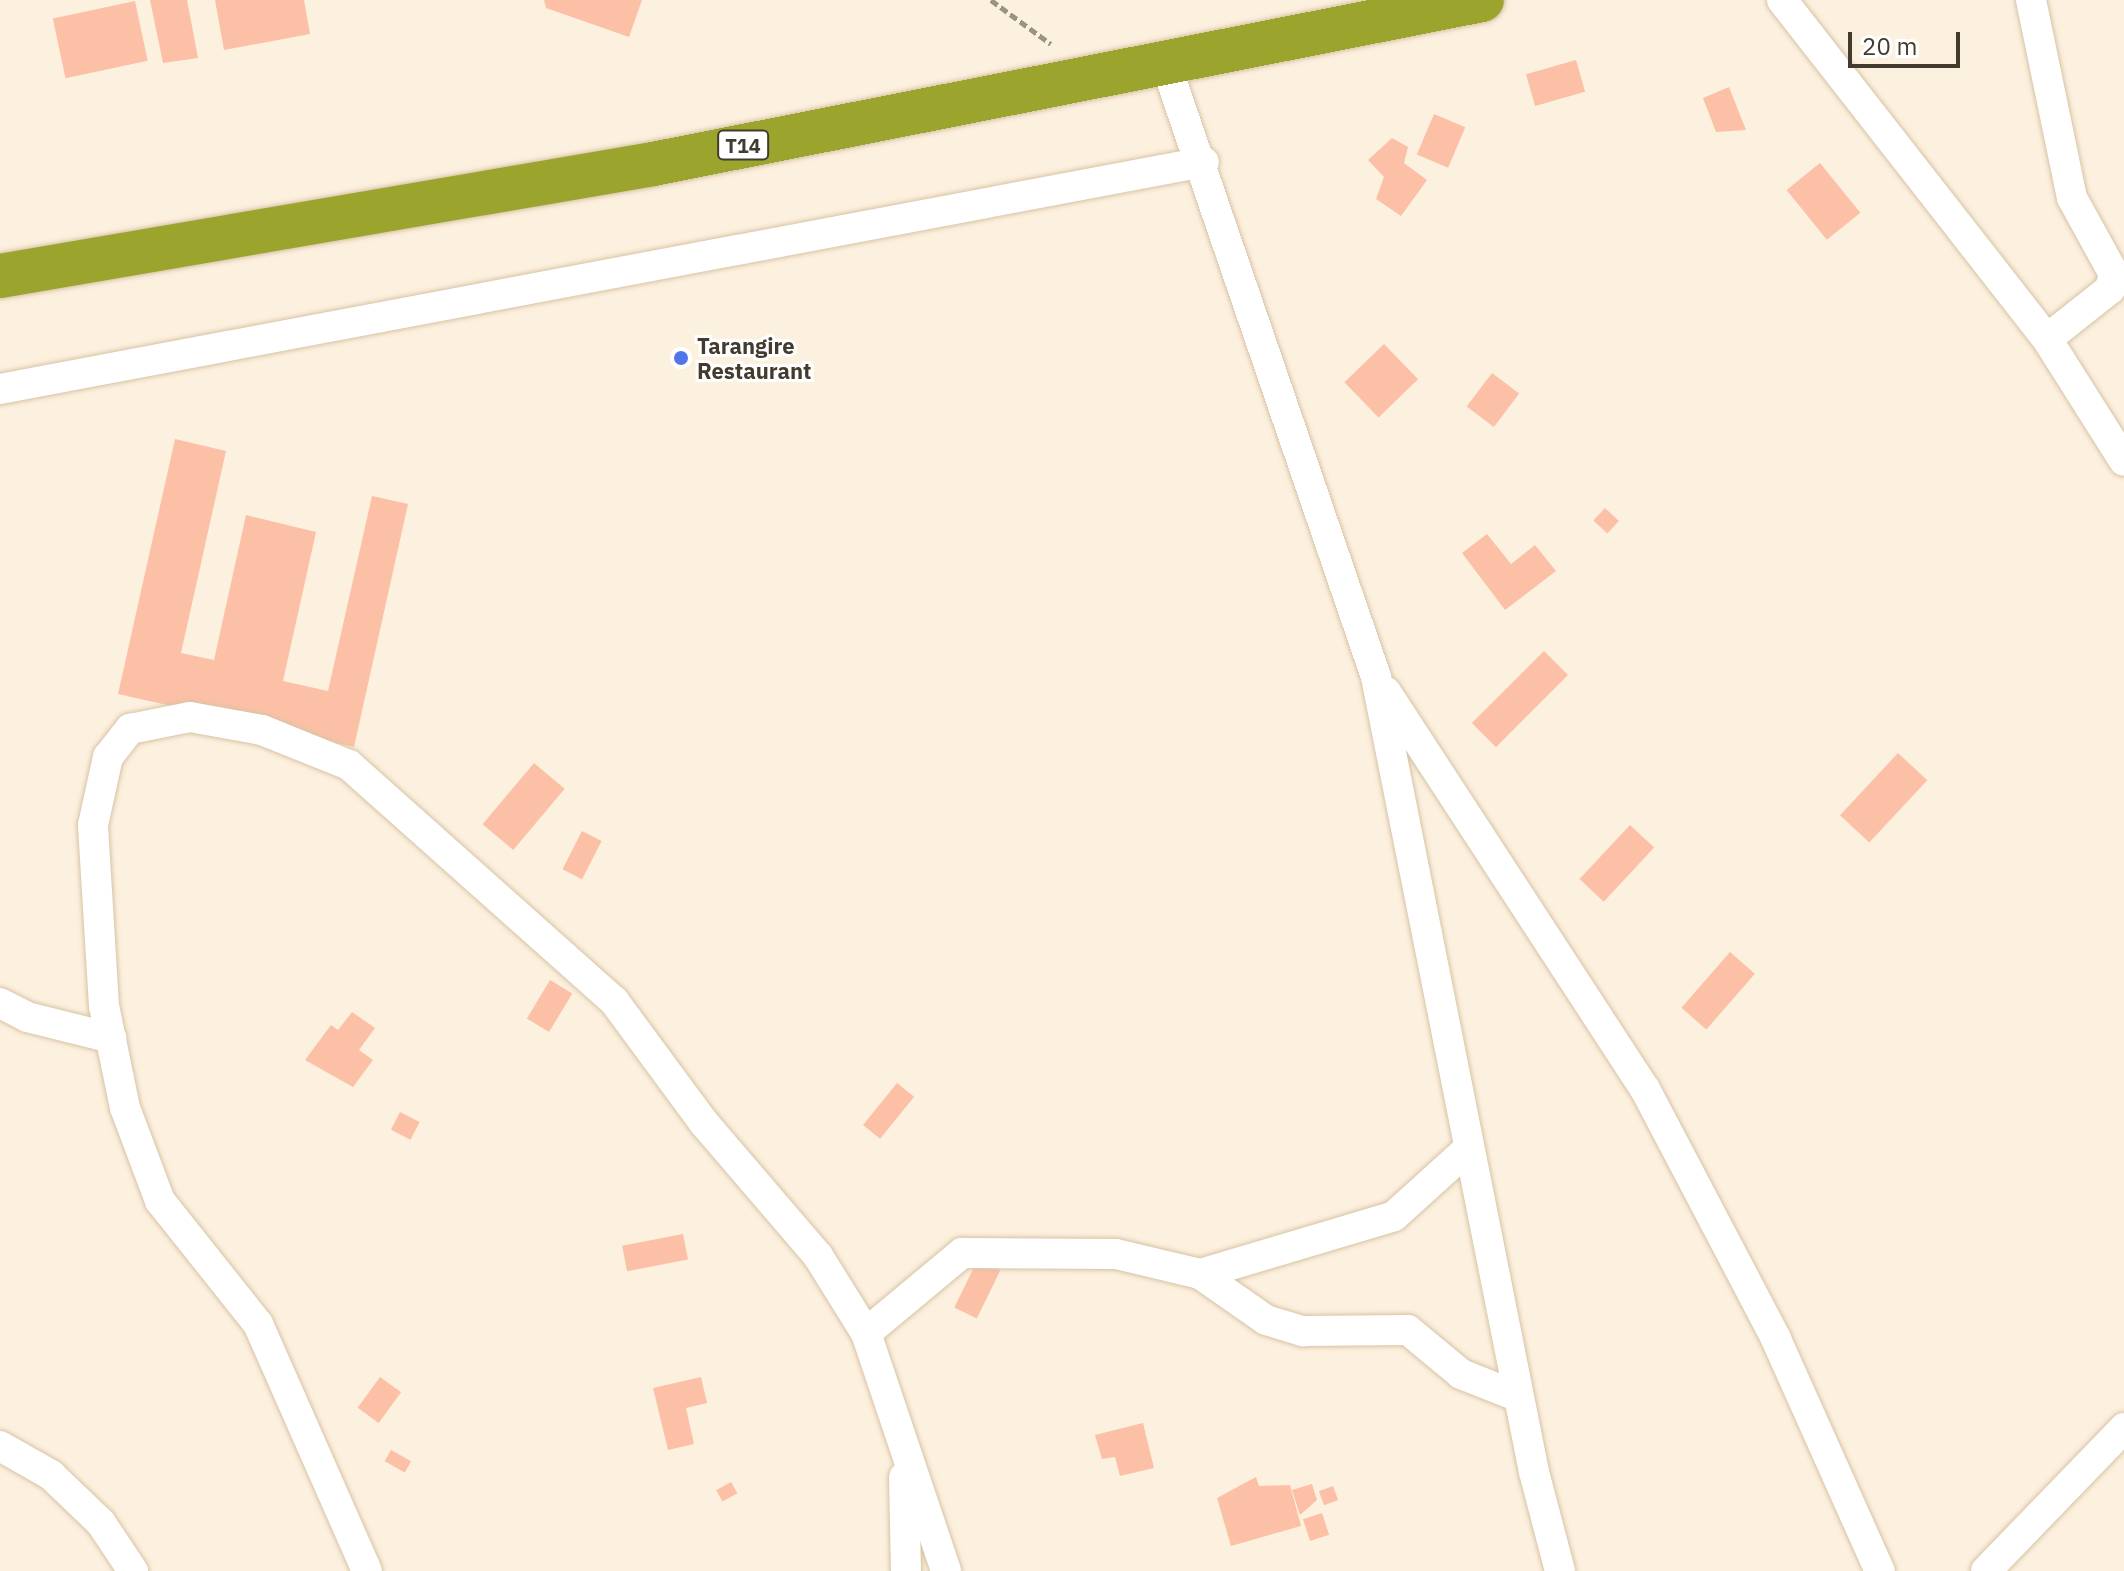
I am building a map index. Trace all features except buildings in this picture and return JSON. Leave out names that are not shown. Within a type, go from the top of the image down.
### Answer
[{"type":"highway","name":"T14","points":[[0,276],[653,164],[1480,0]]},
{"type":"street","points":[[1782,0],[2047,339],[2124,461]]},
{"type":"street","points":[[2031,0],[2072,198],[2114,274],[2110,289],[2047,339]]},
{"type":"street","points":[[1165,62],[1204,162],[1376,677],[1467,1150],[1519,1397],[1560,1571]]},
{"type":"street","points":[[0,389],[1204,162]]},
{"type":"street","points":[[1376,677],[1645,1089],[1776,1339],[1880,1571]]},
{"type":"street","points":[[367,1571],[258,1324],[160,1201],[125,1108],[111,1038],[93,825],[108,757],[130,729],[190,717],[262,730],[349,765],[614,1001],[704,1123],[818,1256],[866,1333],[946,1571]]},
{"type":"street","points":[[0,1003],[27,1017],[111,1038]]},
{"type":"street","points":[[1200,1274],[1394,1216],[1467,1150]]},
{"type":"street","points":[[866,1333],[947,1260],[976,1249],[1116,1254],[1200,1274],[1266,1320],[1303,1331],[1408,1330],[1461,1374],[1519,1397]]},
{"type":"street","points":[[1986,1571],[2124,1428]]},
{"type":"street","points":[[0,1446],[51,1475],[101,1523],[133,1571]]},
{"type":"street","points":[[904,1446],[906,1571]]},
{"type":"path","points":[[991,0],[1094,76]]},
{"type":"place","name":"Tarangire Restaurant","points":[[681,358]]}]
